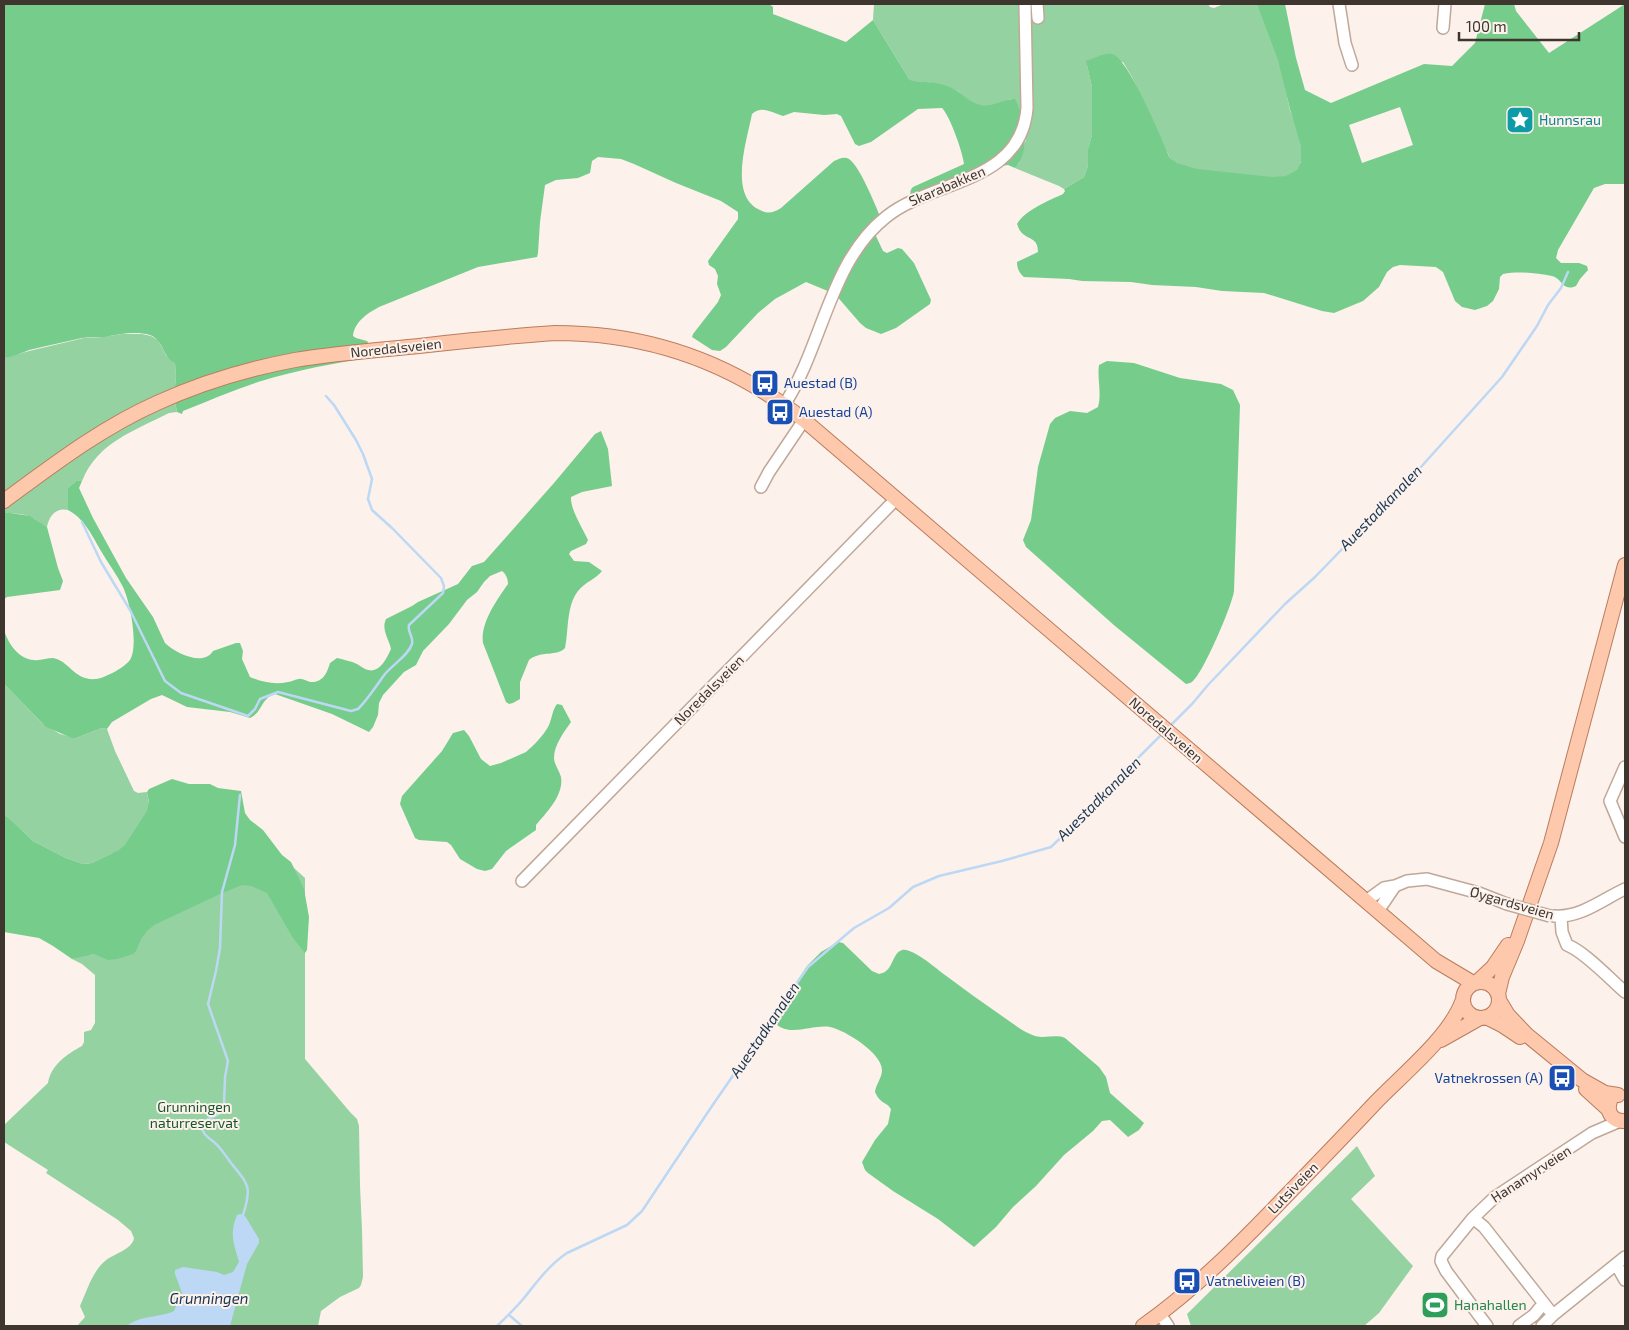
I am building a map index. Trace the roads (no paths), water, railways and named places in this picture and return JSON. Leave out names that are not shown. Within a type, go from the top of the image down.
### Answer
[{"type":"main road","name":"Noredalsveien","points":[[4,500],[93,437],[131,415],[212,381],[288,362],[320,356],[532,334],[578,333],[642,341],[694,356],[737,375],[804,420],[1436,961],[1476,982]]},
{"type":"main road","points":[[1483,1018],[1494,1012],[1499,997],[1502,977],[1518,941],[1522,924],[1551,843],[1625,565]]},
{"type":"main road","points":[[1522,924],[1493,967],[1465,989],[1463,998],[1464,1008],[1468,1013],[1502,1025],[1522,1039],[1619,1118]]},
{"type":"main road","name":"Noredalsveien","points":[[1436,961],[1463,998]]},
{"type":"main road","points":[[1476,982],[1487,982],[1492,985],[1508,1015],[1527,1035],[1582,1080],[1605,1093],[1623,1094]]},
{"type":"main road","name":"Lutsiveien","points":[[1144,1326],[1224,1260],[1393,1084],[1436,1042],[1455,1018],[1463,998]]},
{"type":"main road","name":"Lutsiveien","points":[[1436,1042],[1483,1018]]},
{"type":"main road","points":[[1619,1118],[1610,1100],[1623,1094]]},
{"type":"street","name":"Skarabakken","points":[[784,405],[802,374],[842,276],[855,251],[870,231],[887,216],[913,200],[971,178],[990,168],[1007,154],[1019,138],[1024,127],[1027,108],[1025,4]]},
{"type":"street","points":[[1037,4],[1038,18]]},
{"type":"street","points":[[1339,4],[1345,44],[1352,65]]},
{"type":"street","points":[[1443,28],[1445,4]]},
{"type":"street","points":[[761,487],[804,420]]},
{"type":"street","name":"Noredalsveien","points":[[522,881],[896,499]]},
{"type":"street","points":[[1625,767],[1610,801],[1625,833]]},
{"type":"street","name":"Øygardsveien","points":[[1366,901],[1384,888],[1407,881],[1428,879],[1479,893],[1507,904],[1555,916],[1586,910],[1625,889]]},
{"type":"street","points":[[1378,911],[1395,886]]},
{"type":"street","points":[[1555,916],[1567,945],[1588,959],[1625,992]]},
{"type":"street","name":"Hanamyrveien","points":[[1487,1326],[1451,1278],[1441,1262],[1442,1256],[1494,1196],[1592,1133],[1619,1118]]},
{"type":"street","points":[[1473,1218],[1484,1227],[1553,1315]]},
{"type":"street","points":[[1542,1326],[1625,1256]]},
{"type":"street","points":[[1616,1264],[1625,1280]]},
{"type":"street","points":[[1519,1326],[1534,1315],[1544,1304]]},
{"type":"street","points":[[1160,1314],[1168,1326]]},
{"type":"water","name":"Grunningen","points":[[237,1215],[245,1216],[259,1239],[259,1243],[247,1264],[230,1326],[127,1326],[144,1318],[174,1311],[182,1293],[175,1270],[183,1267],[217,1272],[224,1275],[233,1272],[239,1262],[233,1239],[233,1228]]},
{"type":"waterway","name":"Auestadkanalen","points":[[1170,726],[1285,604],[1315,577],[1411,478],[1502,377],[1561,288],[1568,272]]},
{"type":"waterway","points":[[82,522],[101,562],[130,610],[165,681],[181,693],[248,716],[255,709],[260,699],[278,692],[351,711],[358,709],[385,674],[410,648],[412,641],[409,625],[443,593],[444,586],[441,578],[372,510],[368,499],[372,479],[363,454],[334,405],[326,396]]},
{"type":"waterway","name":"Auestadkanalen","points":[[497,1326],[518,1305],[549,1268],[567,1253],[627,1225],[642,1211],[808,967],[854,928],[889,908],[913,887],[939,876],[1051,847],[1163,733]]},
{"type":"waterway","points":[[240,795],[235,845],[222,892],[220,948],[208,1004],[228,1061],[225,1077],[224,1104],[219,1114],[204,1122],[202,1129],[204,1134],[221,1149],[245,1182],[248,1192],[243,1215]]},
{"type":"waterway","points":[[509,1315],[522,1326]]},
{"type":"place","name":"Hunnsrau","points":[[1520,120]]},
{"type":"place","name":"Auestad (B)","points":[[765,383]]},
{"type":"place","name":"Auestad (A)","points":[[780,412]]},
{"type":"place","name":"Vatnekrossen (A)","points":[[1562,1078]]},
{"type":"place","name":"Vatneliveien (B)","points":[[1187,1281]]},
{"type":"place","name":"Hanahallen","points":[[1435,1305]]},
{"type":"park label","name":"Grunningen naturreservat","points":[[194,1116]]}]
